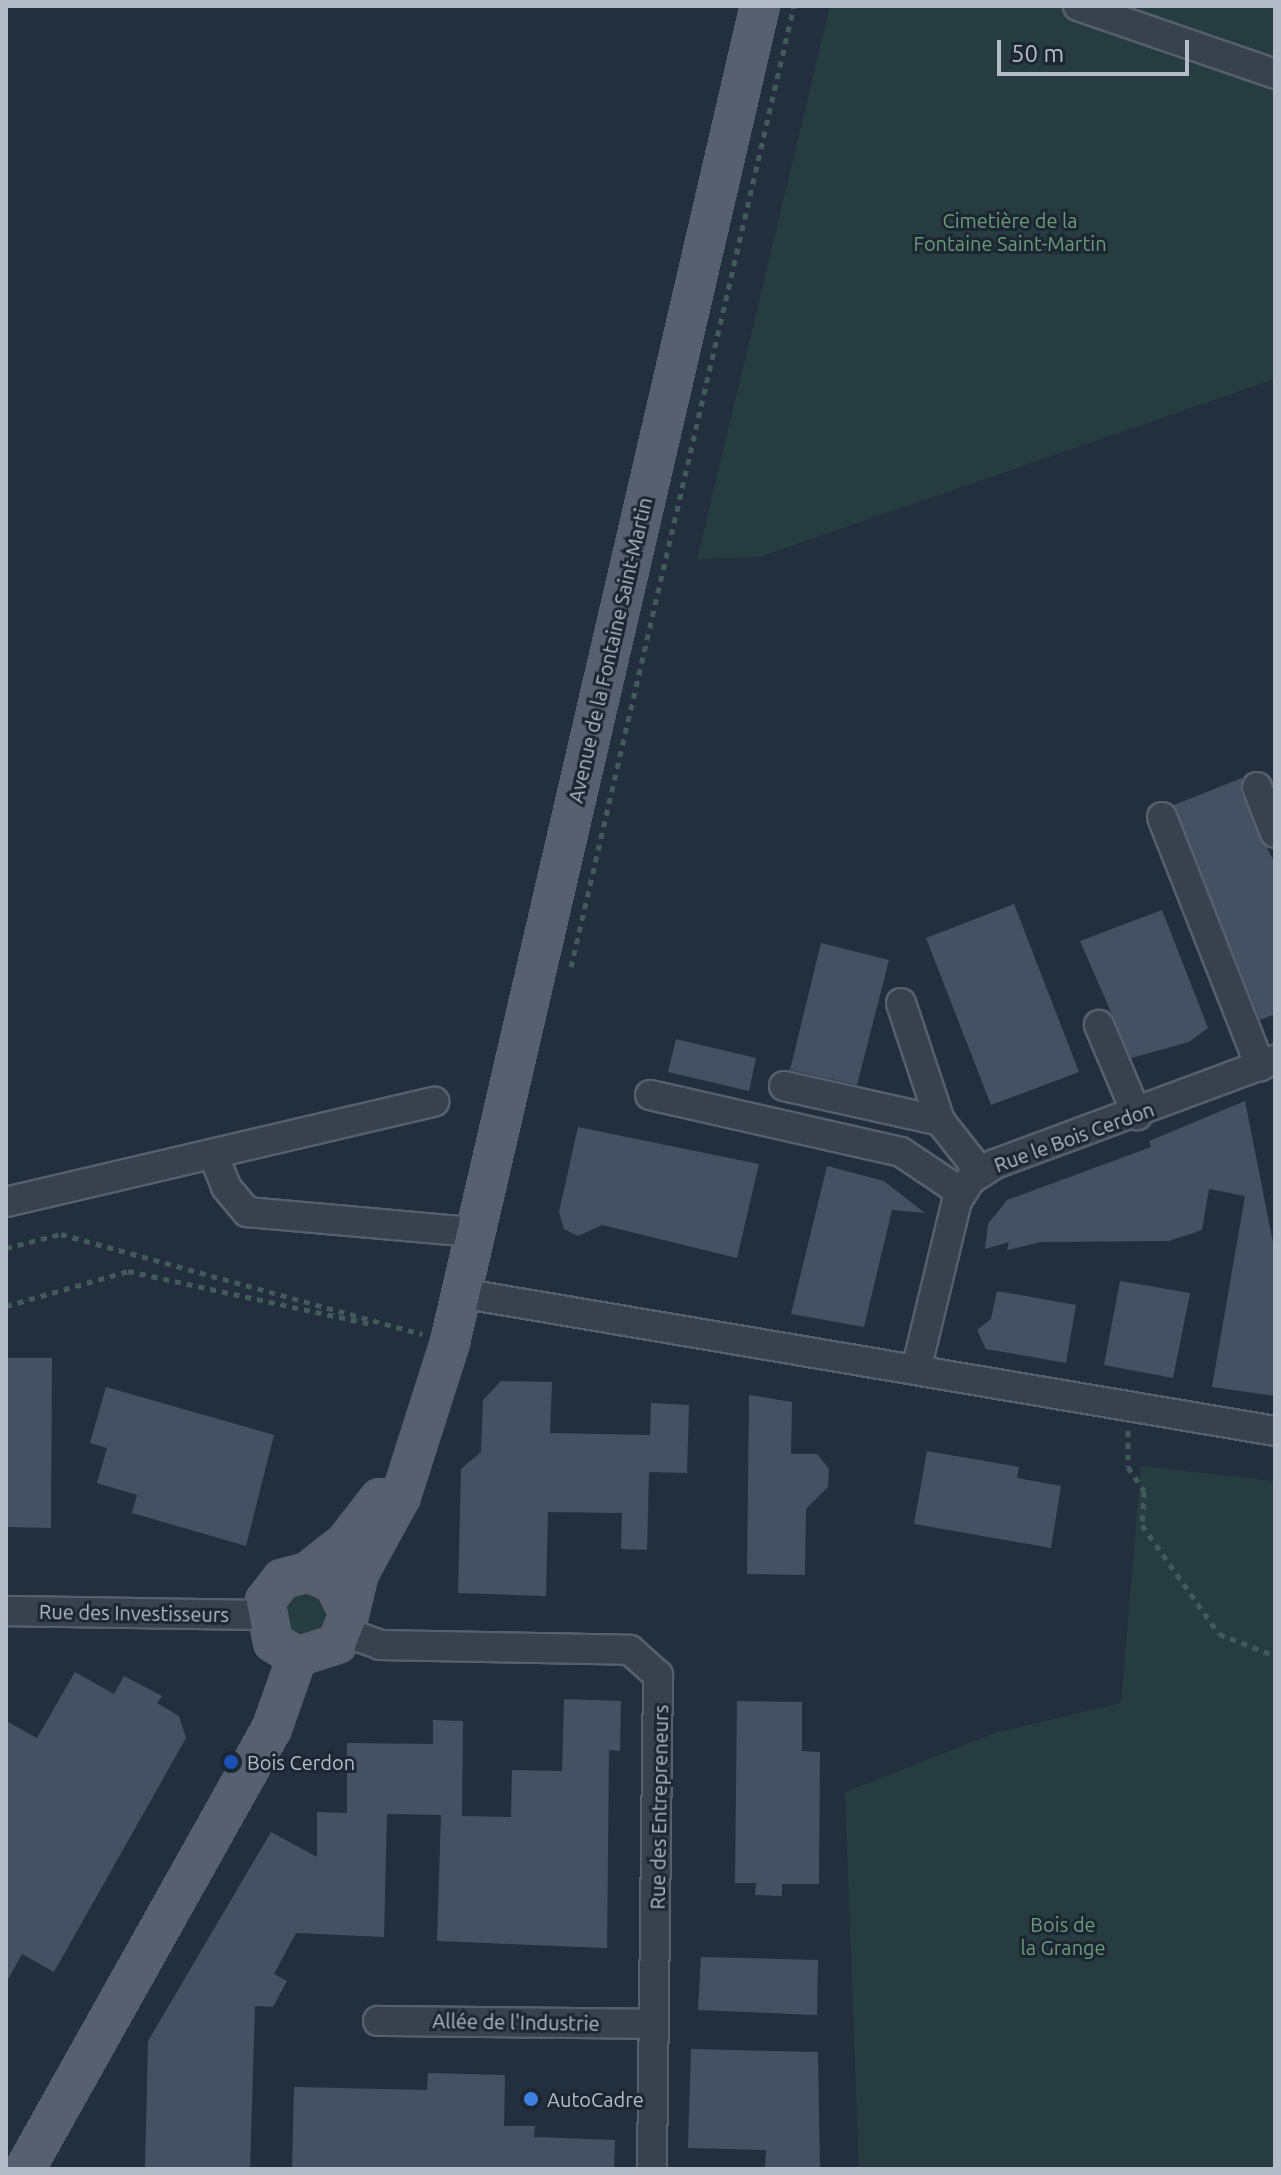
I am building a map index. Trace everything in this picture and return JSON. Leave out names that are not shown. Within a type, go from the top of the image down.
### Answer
[{"type":"main road","name":"Avenue de la Fontaine Saint-Martin","points":[[347,1623],[411,1458],[436,1338],[460,1293],[760,6]]},
{"type":"main road","points":[[308,1572],[334,1583],[347,1623],[326,1653],[297,1657],[273,1642],[263,1615],[282,1579],[308,1572],[345,1543],[411,1458]]},
{"type":"main road","points":[[25,2169],[272,1728],[297,1657]]},
{"type":"street","points":[[1078,6],[1275,74]]},
{"type":"street","points":[[1257,787],[1275,833]]},
{"type":"street","points":[[1162,817],[1268,1063]]},
{"type":"street","points":[[901,1003],[940,1121],[981,1173]]},
{"type":"street","points":[[1099,1025],[1137,1115]]},
{"type":"street","name":"Rue le Bois Cerdon","points":[[916,1370],[962,1193],[981,1173],[1268,1063]]},
{"type":"street","points":[[784,1086],[940,1121]]},
{"type":"street","points":[[650,1095],[901,1152],[962,1193]]},
{"type":"street","points":[[6,1202],[434,1102]]},
{"type":"street","points":[[213,1154],[226,1187],[247,1212],[473,1232]]},
{"type":"street","points":[[460,1293],[1275,1431]]},
{"type":"street","name":"Rue des Investisseurs","points":[[6,1611],[263,1615]]},
{"type":"street","name":"Rue des Entrepreneurs","points":[[347,1623],[380,1645],[630,1650],[651,1664],[662,1689],[652,2169]]},
{"type":"street","name":"Allée de l'Industrie","points":[[378,2021],[654,2024]]},
{"type":"path","points":[[6,1248],[61,1234],[436,1338]]},
{"type":"path","points":[[6,1306],[128,1271],[436,1338]]},
{"type":"path","points":[[1128,1407],[1128,1467],[1144,1491],[1142,1525],[1219,1634],[1275,1656]]},
{"type":"green space","name":"Cimetière de la Fontaine Saint-Martin","points":[[830,6],[1275,6],[1275,379],[759,557],[697,559]]},
{"type":"green space","name":"Bois de la Grange","points":[[1141,1466],[1275,1481],[1275,2169],[859,2169],[845,1792],[995,1733],[1121,1703]]},
{"type":"green space","points":[[294,1585],[336,1602],[322,1640],[290,1638],[279,1600]]},
{"type":"building","points":[[1242,778],[1241,793],[1275,864],[1275,1014],[1260,1020],[1174,805]]},
{"type":"building","points":[[1014,904],[1079,1072],[991,1105],[926,938]]},
{"type":"building","points":[[1162,910],[1208,1028],[1189,1042],[1131,1058],[1080,941]]},
{"type":"building","points":[[821,943],[889,960],[857,1085],[790,1070]]},
{"type":"building","points":[[676,1039],[756,1058],[749,1091],[668,1072]]},
{"type":"building","points":[[1245,1101],[1275,1253],[1275,1396],[1212,1387],[1245,1196],[1209,1189],[1202,1230],[1169,1241],[1041,1242],[1007,1250],[1009,1242],[985,1249],[988,1224],[1007,1200],[1151,1147],[1149,1141]]},
{"type":"building","points":[[578,1127],[759,1164],[737,1258],[602,1225],[578,1236],[564,1229],[559,1212]]},
{"type":"building","points":[[827,1166],[884,1181],[925,1213],[892,1210],[864,1327],[791,1314]]},
{"type":"building","points":[[1120,1281],[1190,1293],[1173,1378],[1104,1365]]},
{"type":"building","points":[[997,1291],[1076,1305],[1066,1363],[986,1349],[977,1330],[991,1319]]},
{"type":"building","points":[[6,1358],[52,1358],[51,1528],[6,1527]]},
{"type":"building","points":[[501,1381],[552,1382],[550,1433],[650,1435],[651,1403],[689,1405],[687,1473],[649,1472],[647,1550],[621,1549],[622,1513],[548,1512],[546,1596],[458,1593],[461,1469],[481,1452],[483,1400]]},
{"type":"building","points":[[106,1387],[274,1435],[246,1546],[132,1513],[137,1495],[97,1483],[107,1448],[90,1443]]},
{"type":"building","points":[[749,1395],[792,1402],[791,1454],[817,1454],[829,1469],[828,1487],[806,1509],[805,1575],[747,1574]]},
{"type":"building","points":[[927,1451],[1019,1467],[1017,1478],[1061,1486],[1051,1548],[914,1524]]},
{"type":"building","points":[[75,1672],[114,1694],[124,1676],[162,1696],[157,1703],[179,1716],[186,1738],[54,1972],[22,1954],[6,1983],[6,1721],[37,1738]]},
{"type":"building","points":[[564,1699],[621,1701],[620,1751],[609,1750],[607,1948],[437,1941],[441,1815],[387,1814],[384,1937],[296,1933],[274,1974],[287,1981],[273,2007],[255,2006],[250,2169],[145,2169],[148,2041],[271,1832],[317,1857],[317,1812],[347,1813],[347,1743],[433,1744],[433,1720],[463,1721],[462,1816],[511,1817],[512,1770],[562,1771]]},
{"type":"building","points":[[737,1701],[802,1702],[802,1751],[820,1752],[819,1884],[782,1884],[782,1896],[755,1895],[756,1883],[735,1883]]},
{"type":"building","points":[[701,1957],[818,1960],[817,2015],[698,2010]]},
{"type":"building","points":[[691,2049],[818,2052],[820,2169],[765,2169],[766,2150],[688,2148]]},
{"type":"building","points":[[428,2073],[505,2075],[504,2126],[535,2126],[534,2137],[615,2140],[614,2169],[292,2169],[294,2087],[427,2090]]},
{"type":"place","name":"Bois Cerdon","points":[[231,1762]]},
{"type":"place","name":"AutoCadre","points":[[531,2099]]}]
